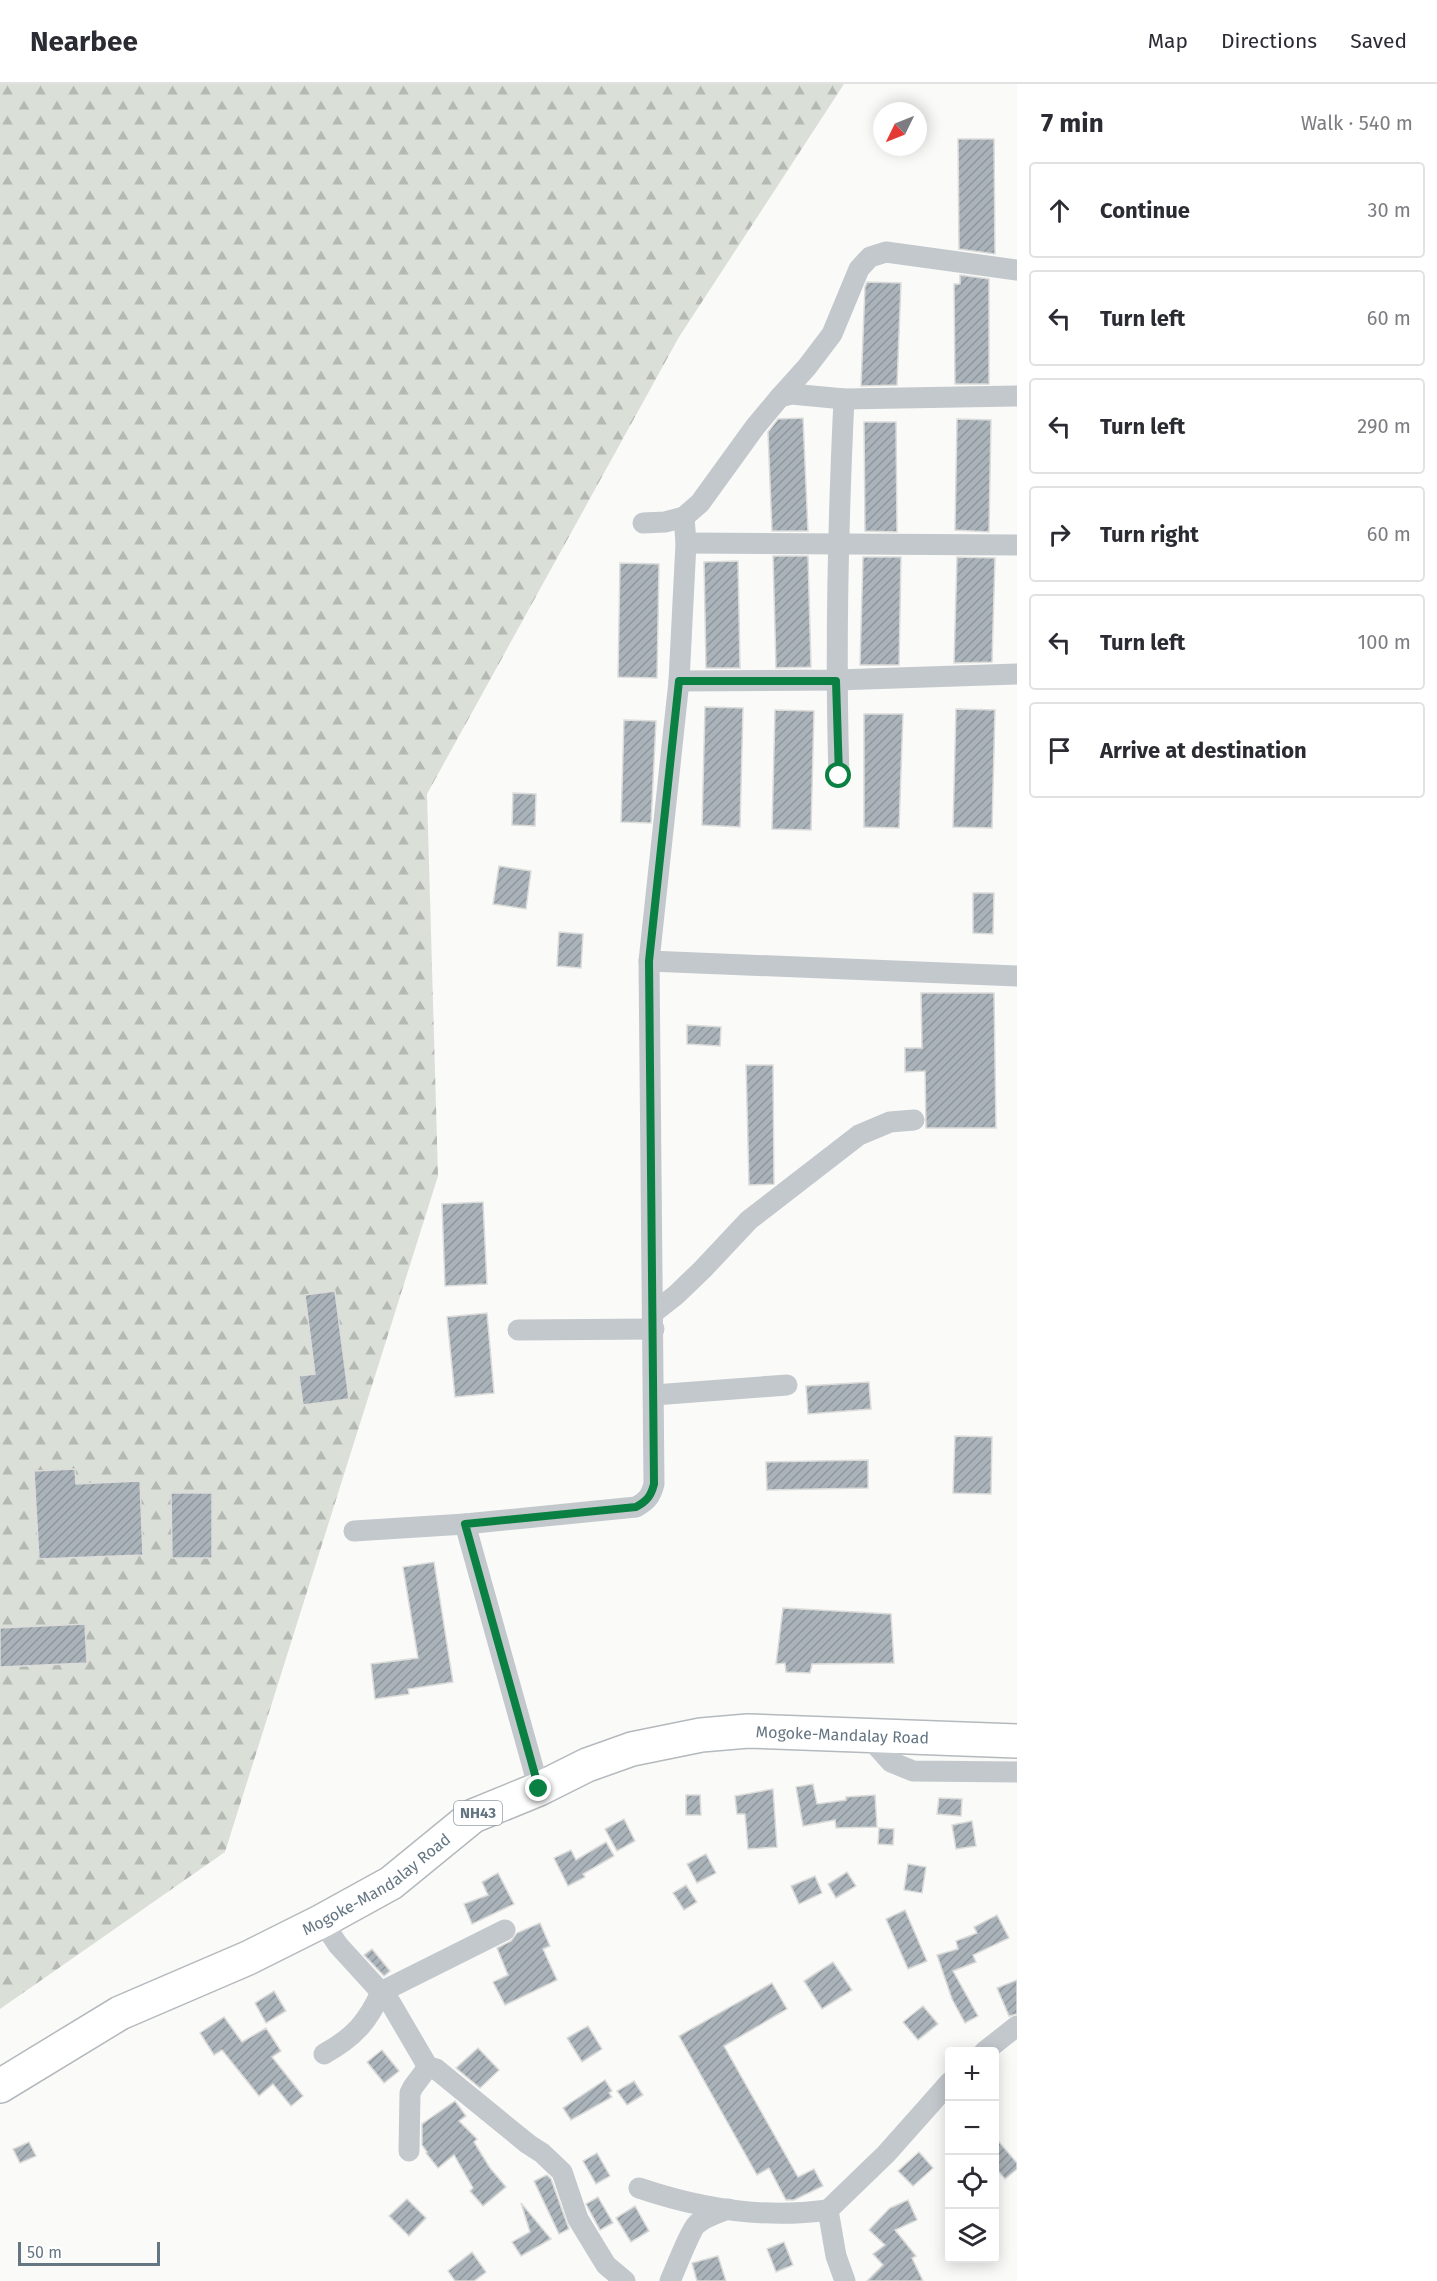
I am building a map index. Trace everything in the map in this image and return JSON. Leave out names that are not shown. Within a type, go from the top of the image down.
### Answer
[{"type":"highway","name":"Mogoke-Mandalay Road","points":[[0,2086],[120,2013],[248,1958],[391,1883],[473,1815],[539,1789],[587,1765],[632,1749],[701,1735],[748,1731],[1017,1741]]},
{"type":"street","points":[[642,523],[665,522],[684,517],[700,503],[755,427],[832,334],[859,269],[870,257],[886,252],[1017,270]]},
{"type":"street","points":[[780,398],[791,394],[844,399],[1017,396]]},
{"type":"street","points":[[839,776],[836,681],[837,542],[844,399]]},
{"type":"street","points":[[354,1531],[465,1524],[636,1507],[651,1495],[654,1484],[654,1395],[649,961],[679,681],[686,543],[684,517]]},
{"type":"street","points":[[686,543],[837,542],[1017,545]]},
{"type":"street","points":[[679,681],[836,681],[1017,674]]},
{"type":"street","points":[[649,961],[1017,976]]},
{"type":"street","points":[[518,1330],[653,1321],[749,1220],[859,1135],[890,1122],[914,1120]]},
{"type":"street","points":[[654,1395],[787,1385]]},
{"type":"street","points":[[465,1524],[539,1789]]},
{"type":"street","points":[[867,1735],[891,1762],[913,1771],[1017,1772]]},
{"type":"street","points":[[322,1921],[338,1944],[390,2002],[428,2067],[436,2069],[528,2144],[542,2152],[562,2172],[578,2219],[606,2265],[625,2281]]},
{"type":"street","points":[[324,2054],[353,2035],[375,2006],[381,1992],[505,1930]]},
{"type":"street","points":[[990,2047],[1017,2026]]},
{"type":"street","points":[[409,2151],[410,2093],[428,2067]]},
{"type":"street","points":[[639,2188],[696,2205],[728,2209],[792,2213],[828,2210],[886,2154],[945,2088]]},
{"type":"street","points":[[670,2281],[686,2246],[690,2231],[696,2224],[728,2209]]},
{"type":"street","points":[[828,2210],[836,2256],[845,2281]]},
{"type":"green space","points":[[0,84],[844,84],[679,337],[427,794],[438,1176],[225,1852],[0,2009]]},
{"type":"building","points":[[958,139],[994,139],[995,254],[959,249]]},
{"type":"building","points":[[960,275],[989,279],[989,384],[955,384],[954,284],[960,284]]},
{"type":"building","points":[[867,282],[901,283],[897,385],[861,386]]},
{"type":"building","points":[[803,418],[808,531],[772,531],[768,432],[778,419]]},
{"type":"building","points":[[957,419],[991,420],[989,532],[955,530]]},
{"type":"building","points":[[864,422],[896,422],[897,532],[865,531]]},
{"type":"building","points":[[773,556],[808,556],[811,667],[776,668]]},
{"type":"building","points":[[863,557],[901,557],[899,665],[860,665]]},
{"type":"building","points":[[957,557],[995,558],[992,662],[954,663]]},
{"type":"building","points":[[738,561],[740,668],[706,668],[704,562]]},
{"type":"building","points":[[620,563],[659,564],[657,678],[618,677]]},
{"type":"building","points":[[705,707],[743,708],[740,827],[702,825]]},
{"type":"building","points":[[956,709],[995,710],[992,828],[953,827]]},
{"type":"building","points":[[775,710],[814,711],[811,830],[772,829]]},
{"type":"building","points":[[864,714],[903,714],[899,828],[864,827]]},
{"type":"building","points":[[624,720],[656,721],[651,823],[621,822]]},
{"type":"building","points":[[513,793],[536,794],[535,826],[512,825]]},
{"type":"building","points":[[499,866],[531,871],[526,909],[493,904]]},
{"type":"building","points":[[973,893],[994,893],[993,934],[973,933]]},
{"type":"building","points":[[559,932],[583,934],[581,968],[557,966]]},
{"type":"building","points":[[921,993],[994,993],[996,1128],[926,1128],[925,1071],[905,1072],[905,1048],[922,1048]]},
{"type":"building","points":[[687,1025],[721,1027],[720,1046],[687,1044]]},
{"type":"building","points":[[746,1065],[773,1065],[774,1184],[749,1185]]},
{"type":"building","points":[[483,1202],[487,1284],[445,1286],[442,1204]]},
{"type":"building","points":[[335,1291],[349,1399],[303,1405],[299,1376],[315,1374],[305,1295]]},
{"type":"building","points":[[487,1313],[494,1393],[455,1397],[447,1317]]},
{"type":"building","points":[[869,1382],[871,1409],[808,1414],[806,1386]]},
{"type":"building","points":[[955,1436],[992,1437],[991,1494],[953,1493]]},
{"type":"building","points":[[868,1460],[868,1488],[767,1490],[766,1462]]},
{"type":"building","points":[[75,1469],[76,1484],[140,1481],[143,1555],[39,1559],[34,1471]]},
{"type":"building","points":[[171,1493],[212,1493],[212,1558],[172,1558]]},
{"type":"building","points":[[434,1562],[453,1682],[408,1689],[409,1694],[375,1699],[371,1664],[418,1658],[403,1567]]},
{"type":"building","points":[[783,1608],[891,1614],[894,1663],[812,1664],[810,1673],[786,1672],[785,1663],[776,1664]]},
{"type":"building","points":[[85,1624],[87,1663],[0,1667],[0,1628]]},
{"type":"building","points":[[813,1784],[817,1804],[846,1800],[846,1797],[875,1795],[877,1827],[836,1828],[835,1820],[803,1826],[796,1787]]},
{"type":"building","points":[[773,1789],[777,1847],[748,1849],[745,1814],[737,1814],[735,1796]]},
{"type":"building","points":[[686,1795],[700,1795],[701,1815],[686,1815]]},
{"type":"building","points":[[939,1798],[962,1799],[961,1816],[937,1814]]},
{"type":"building","points":[[624,1819],[635,1841],[617,1851],[605,1829]]},
{"type":"building","points":[[972,1821],[976,1846],[956,1849],[952,1825]]},
{"type":"building","points":[[879,1828],[894,1829],[893,1845],[878,1844]]},
{"type":"building","points":[[606,1842],[614,1856],[583,1874],[585,1877],[568,1886],[554,1858],[571,1850],[576,1860]]},
{"type":"building","points":[[706,1854],[716,1873],[697,1883],[687,1864]]},
{"type":"building","points":[[908,1864],[926,1867],[922,1893],[904,1890]]},
{"type":"building","points":[[847,1872],[856,1886],[836,1898],[828,1884]]},
{"type":"building","points":[[498,1873],[514,1904],[472,1924],[464,1904],[488,1895],[482,1882]]},
{"type":"building","points":[[815,1876],[822,1893],[799,1904],[791,1886]]},
{"type":"building","points":[[686,1885],[697,1902],[684,1910],[673,1893]]},
{"type":"building","points":[[905,1910],[927,1961],[908,1969],[886,1919]]},
{"type":"building","points":[[997,1915],[1009,1938],[973,1955],[976,1962],[953,1971],[978,2016],[965,2023],[952,1999],[937,1955],[958,1949],[956,1941],[977,1933],[974,1927]]},
{"type":"building","points":[[540,1923],[550,1946],[543,1949],[557,1980],[505,2005],[493,1982],[508,1975],[497,1948],[511,1941],[517,1933]]},
{"type":"building","points":[[372,1949],[390,1971],[384,1976],[364,1955]]},
{"type":"building","points":[[833,1962],[852,1990],[822,2009],[804,1981]]},
{"type":"building","points":[[1017,1980],[1017,2014],[1009,2016],[997,1988]]},
{"type":"building","points":[[772,1983],[787,2009],[724,2046],[798,2177],[814,2169],[823,2186],[794,2200],[786,2200],[769,2168],[757,2175],[679,2036]]},
{"type":"building","points":[[274,1991],[286,2011],[266,2023],[255,2003]]},
{"type":"building","points":[[923,2006],[938,2024],[918,2040],[903,2022]]},
{"type":"building","points":[[224,2017],[242,2042],[266,2028],[281,2051],[272,2057],[303,2096],[291,2106],[273,2084],[259,2096],[222,2050],[214,2055],[200,2033]]},
{"type":"building","points":[[588,2026],[602,2049],[582,2062],[567,2038]]},
{"type":"building","points":[[478,2048],[499,2070],[480,2088],[456,2068]]},
{"type":"building","points":[[382,2050],[399,2071],[384,2083],[367,2062]]},
{"type":"building","points":[[605,2080],[612,2091],[609,2093],[612,2097],[571,2120],[563,2108]]},
{"type":"building","points":[[634,2081],[643,2095],[627,2105],[617,2091]]},
{"type":"building","points":[[455,2101],[466,2116],[459,2121],[477,2139],[474,2142],[490,2168],[506,2187],[483,2206],[470,2191],[473,2188],[454,2155],[438,2168],[422,2145],[422,2124]]},
{"type":"building","points":[[29,2142],[36,2156],[20,2163],[13,2149]]},
{"type":"building","points":[[999,2142],[1017,2163],[1017,2169],[1005,2179],[999,2172]]},
{"type":"building","points":[[919,2152],[933,2168],[913,2186],[898,2171]]},
{"type":"building","points":[[597,2153],[610,2176],[596,2184],[583,2161]]},
{"type":"building","points":[[547,2175],[551,2179],[569,2229],[559,2234],[534,2181]]},
{"type":"building","points":[[598,2197],[613,2223],[600,2230],[586,2204]]},
{"type":"building","points":[[407,2199],[426,2218],[409,2236],[389,2216]]},
{"type":"building","points":[[908,2200],[917,2220],[895,2230],[916,2256],[912,2258],[923,2281],[867,2281],[883,2265],[873,2254],[885,2245],[869,2230],[890,2208]]},
{"type":"building","points":[[521,2203],[551,2239],[521,2256],[512,2242],[530,2232]]},
{"type":"building","points":[[635,2206],[649,2231],[631,2242],[616,2218]]},
{"type":"building","points":[[784,2242],[793,2265],[776,2272],[767,2249]]},
{"type":"building","points":[[472,2252],[486,2272],[474,2281],[455,2281],[448,2271]]},
{"type":"building","points":[[718,2256],[726,2281],[697,2281],[692,2263]]},
{"type":"route","points":[[539,1789],[465,1524],[636,1507],[651,1495],[654,1484],[649,961],[679,681],[836,681],[839,776]]}]
